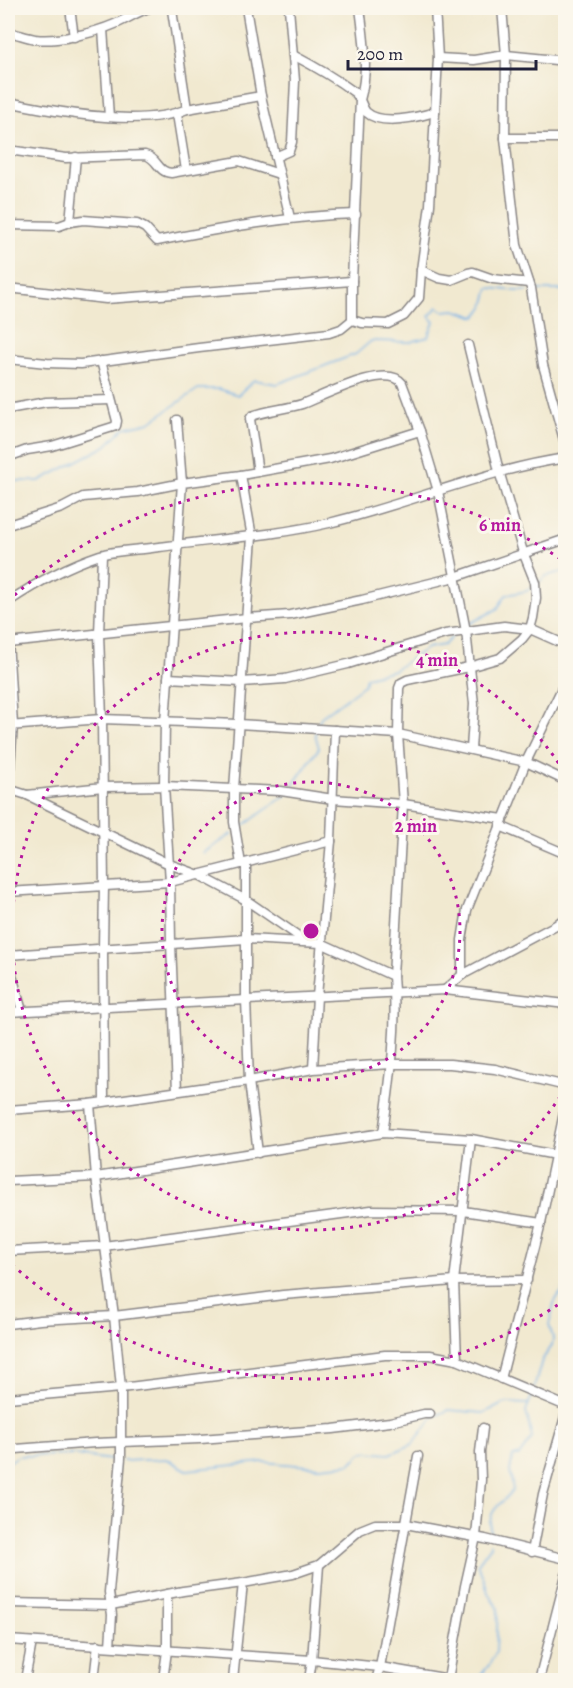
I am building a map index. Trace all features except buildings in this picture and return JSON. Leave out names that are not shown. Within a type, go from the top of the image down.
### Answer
[{"type":"street","points":[[70,8],[74,37]]},
{"type":"street","points":[[8,32],[38,39],[74,37],[117,24],[139,9],[149,8]]},
{"type":"street","points":[[169,8],[172,10],[187,109]]},
{"type":"street","points":[[246,8],[261,96],[290,218]]},
{"type":"street","points":[[275,157],[290,151],[292,142],[295,81],[289,8]]},
{"type":"street","points":[[352,320],[360,100],[365,83],[366,57],[360,8]]},
{"type":"street","points":[[352,320],[362,323],[388,324],[404,316],[420,298],[421,270],[430,205],[438,58],[435,8]]},
{"type":"street","points":[[502,8],[506,55],[506,138],[517,245],[531,290],[543,365],[566,447]]},
{"type":"street","points":[[103,29],[109,117]]},
{"type":"street","points":[[293,55],[356,93],[367,112],[378,117],[394,120],[435,112]]},
{"type":"street","points":[[438,58],[474,60],[506,55],[566,61]]},
{"type":"street","points":[[8,102],[36,108],[109,117],[144,117],[177,114],[187,109],[261,96]]},
{"type":"street","points":[[177,114],[186,170]]},
{"type":"street","points":[[506,138],[566,138]]},
{"type":"street","points":[[8,150],[66,158],[145,155],[152,157],[166,173],[239,161],[279,174]]},
{"type":"street","points":[[70,222],[76,158]]},
{"type":"street","points":[[8,225],[59,226],[83,220],[137,224],[145,228],[158,241],[290,218],[356,214]]},
{"type":"street","points":[[421,270],[439,278],[451,280],[473,272],[531,290]]},
{"type":"street","points":[[8,288],[106,299],[352,280]]},
{"type":"street","points":[[8,359],[81,364],[329,333],[341,329],[352,320]]},
{"type":"street","points":[[384,1133],[392,1064],[393,976],[403,804],[398,734],[399,688],[407,680],[469,668],[500,658],[510,651],[530,629],[536,590],[500,471],[468,345]]},
{"type":"street","points":[[8,457],[116,426],[117,421],[101,361]]},
{"type":"street","points":[[258,472],[250,419],[252,416],[300,404],[362,380],[391,376],[398,378],[402,383],[420,431],[438,491],[466,631],[474,711],[471,749]]},
{"type":"street","points":[[8,409],[46,402],[111,400]]},
{"type":"street","points":[[177,420],[182,483],[165,722],[165,786],[177,1091]]},
{"type":"street","points":[[8,525],[62,508],[83,497],[138,492],[330,459],[420,431]]},
{"type":"street","points":[[8,602],[55,573],[102,555],[178,544],[252,537],[327,523],[364,514],[500,471],[566,458]]},
{"type":"street","points":[[241,475],[252,537],[238,724],[234,822],[244,863],[249,1081],[258,1153]]},
{"type":"street","points":[[8,643],[290,615],[455,577],[566,539]]},
{"type":"street","points":[[102,555],[99,634],[104,832],[104,1101]]},
{"type":"street","points":[[168,678],[242,682],[272,681],[348,664],[445,634],[504,626],[530,629],[566,645]]},
{"type":"street","points":[[8,638],[10,725],[8,795]]},
{"type":"street","points":[[462,975],[462,939],[467,910],[526,762],[566,680]]},
{"type":"street","points":[[10,725],[102,719],[238,724],[398,734],[526,762],[566,781]]},
{"type":"street","points":[[313,1069],[321,943],[332,841],[335,730]]},
{"type":"street","points":[[27,795],[103,787],[165,786],[281,791],[333,799],[403,804],[502,823],[566,854]]},
{"type":"street","points":[[8,789],[27,795],[169,864],[199,875],[246,900],[308,942]]},
{"type":"street","points":[[8,892],[170,882],[332,841]]},
{"type":"street","points":[[445,990],[462,975],[556,925],[566,917]]},
{"type":"street","points":[[8,955],[246,939],[308,942],[321,943],[393,976]]},
{"type":"street","points":[[8,961],[22,1011]]},
{"type":"street","points":[[8,1012],[445,990],[566,1004]]},
{"type":"street","points":[[8,1110],[90,1104],[249,1081],[313,1069],[392,1064],[450,1064],[495,1069],[566,1086]]},
{"type":"street","points":[[501,1379],[542,1223],[566,1102]]},
{"type":"street","points":[[90,1104],[96,1177],[121,1388],[122,1442],[109,1592],[110,1646]]},
{"type":"street","points":[[8,1181],[96,1177],[384,1133],[471,1139],[556,1155]]},
{"type":"street","points":[[457,1360],[454,1281],[471,1139]]},
{"type":"street","points":[[8,1251],[105,1246],[371,1210],[463,1211],[542,1223]]},
{"type":"street","points":[[8,1324],[114,1316],[283,1295],[454,1281],[527,1280]]},
{"type":"street","points":[[8,1398],[121,1388],[385,1355],[430,1355],[457,1360],[566,1406]]},
{"type":"street","points":[[532,1552],[543,1494],[566,1413]]},
{"type":"street","points":[[8,1453],[16,1449],[33,1447],[200,1439],[333,1429],[430,1414]]},
{"type":"street","points":[[8,1640],[312,1660],[380,1667],[451,1680],[465,1586],[485,1539],[480,1452],[483,1428]]},
{"type":"street","points":[[376,1680],[418,1456]]},
{"type":"street","points":[[8,1603],[111,1605],[293,1574],[319,1565],[360,1530],[375,1524],[406,1524],[485,1539],[566,1559]]},
{"type":"street","points":[[309,1680],[319,1565]]},
{"type":"street","points":[[539,1680],[566,1575]]},
{"type":"street","points":[[233,1680],[243,1583]]},
{"type":"street","points":[[163,1680],[167,1651],[167,1594]]},
{"type":"street","points":[[25,1680],[32,1642]]},
{"type":"street","points":[[94,1680],[98,1645]]},
{"type":"waterway","points":[[8,483],[8,481],[39,481],[106,446],[124,428],[150,422],[198,389],[219,389],[238,395],[254,380],[277,384],[356,354],[371,341],[410,342],[428,337],[434,322],[429,316],[438,307],[443,311],[455,310],[476,317],[484,307],[489,288],[528,291]]},
{"type":"waterway","points":[[536,290],[566,290]]},
{"type":"waterway","points":[[539,582],[546,576],[566,571]]},
{"type":"waterway","points":[[467,625],[497,609],[506,595],[527,591],[531,588]]},
{"type":"waterway","points":[[317,727],[321,717],[364,685],[366,677],[394,670],[427,648],[444,645],[452,637]]},
{"type":"waterway","points":[[290,789],[319,748],[316,731]]},
{"type":"waterway","points":[[239,829],[286,795]]},
{"type":"waterway","points":[[203,853],[232,834]]},
{"type":"waterway","points":[[534,1388],[542,1360],[552,1346],[553,1338],[549,1325],[555,1299],[566,1284]]},
{"type":"waterway","points":[[490,1537],[492,1514],[513,1490],[510,1471],[513,1456],[519,1456],[532,1438],[526,1411],[532,1395]]},
{"type":"waterway","points":[[123,1461],[167,1459],[187,1470],[263,1462],[320,1467],[350,1464],[363,1452],[390,1454],[413,1444],[433,1417],[449,1410],[483,1413],[506,1403],[529,1404]]},
{"type":"waterway","points":[[8,1463],[18,1456],[74,1455],[118,1461]]},
{"type":"waterway","points":[[477,1680],[496,1652],[498,1609],[488,1593],[477,1565],[490,1544]]}]
